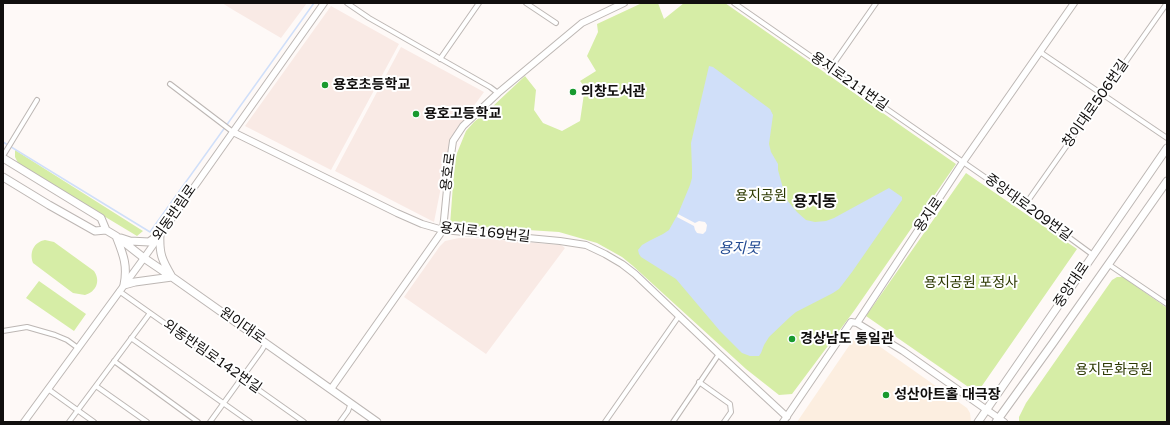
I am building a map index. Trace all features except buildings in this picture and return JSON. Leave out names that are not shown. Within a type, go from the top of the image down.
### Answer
[{"type":"main road","name":"외동반림로","points":[[24,422],[144,258],[231,130],[324,3]]},
{"type":"main road","name":"용호로","points":[[331,389],[443,230],[453,141],[463,126],[498,93],[582,23],[624,3]]},
{"type":"main road","name":"용지로","points":[[785,419],[851,322],[857,323],[963,162],[1074,3]]},
{"type":"main road","name":"용지로169번길","points":[[231,130],[397,214],[422,224],[443,230],[560,241],[586,246],[605,254],[635,274],[785,419]]},
{"type":"main road","name":"중앙대로","points":[[978,422],[1167,148]]},
{"type":"main road","name":"원이대로","points":[[3,157],[101,218],[106,230]]},
{"type":"main road","name":"원이대로","points":[[3,177],[95,231],[106,230],[116,236],[144,258],[172,276],[377,422]]},
{"type":"main road","name":"중앙대로","points":[[1000,421],[1167,181]]},
{"type":"main road","points":[[116,236],[130,241],[149,242],[160,234]]},
{"type":"main road","points":[[116,236],[125,263],[126,274],[124,285],[172,276],[161,258],[160,234]]},
{"type":"main road","points":[[857,323],[903,351],[987,410],[1000,421]]},
{"type":"street","points":[[347,3],[369,18],[498,93]]},
{"type":"street","points":[[440,59],[479,3]]},
{"type":"street","points":[[526,3],[556,23]]},
{"type":"street","name":"용지로211번길","points":[[734,3],[963,162]]},
{"type":"street","points":[[830,69],[876,3]]},
{"type":"street","name":"창이대로506번길","points":[[1025,205],[1167,3]]},
{"type":"street","points":[[1040,52],[1167,138]]},
{"type":"street","points":[[170,84],[231,130]]},
{"type":"street","points":[[3,157],[15,135],[38,100]]},
{"type":"street","name":"중앙대로209번길","points":[[963,162],[1093,254]]},
{"type":"street","points":[[1108,264],[1167,304]]},
{"type":"street","name":"외동반림로142번길","points":[[119,291],[304,422]]},
{"type":"street","points":[[70,422],[150,313]]},
{"type":"street","points":[[605,422],[679,316]]},
{"type":"street","points":[[3,331],[27,327],[55,335],[67,340],[78,348]]},
{"type":"street","points":[[131,338],[250,422]]},
{"type":"street","points":[[210,422],[266,343]]},
{"type":"street","points":[[673,422],[719,354]]},
{"type":"street","points":[[114,361],[198,422]]},
{"type":"street","points":[[699,382],[730,404],[731,412],[724,422]]},
{"type":"street","points":[[96,386],[147,422]]},
{"type":"street","points":[[48,389],[94,422]]},
{"type":"street","points":[[340,422],[348,411],[351,403]]},
{"type":"shaded area","points":[[222,3],[307,3],[281,38]]},
{"type":"shaded area","name":"용호초등학교","points":[[331,6],[399,44],[331,170],[245,126]]},
{"type":"shaded area","name":"용호고등학교","points":[[401,47],[484,92],[451,137],[434,222],[335,171]]},
{"type":"shaded area","points":[[459,238],[561,245],[565,248],[486,354],[404,297],[440,246],[445,241]]},
{"type":"shaded area","points":[[862,334],[967,408],[970,413],[971,422],[797,422],[855,337]]},
{"type":"green space","name":"용지공원","points":[[642,3],[658,3],[664,19],[684,3],[725,3],[956,164],[854,311],[792,394],[779,395],[746,369],[633,266],[622,257],[597,243],[559,232],[450,225],[455,158],[466,131],[525,76],[536,90],[534,110],[543,123],[562,131],[580,121],[585,87],[580,81],[596,71],[587,56],[598,32],[597,24]]},
{"type":"green space","points":[[15,150],[143,231],[137,236],[19,165],[15,157]]},
{"type":"green space","name":"용지공원 포정사","points":[[966,173],[1077,249],[977,393],[866,316]]},
{"type":"green space","points":[[45,240],[54,242],[94,271],[97,279],[95,289],[89,294],[85,295],[73,293],[33,263],[33,248],[41,241]]},
{"type":"green space","name":"용지문화공원","points":[[1117,277],[1123,277],[1167,308],[1167,422],[1019,422],[1019,417],[1026,403],[1112,280]]},
{"type":"green space","points":[[39,281],[86,314],[74,331],[26,298]]},
{"type":"water","name":"용지못","points":[[709,66],[713,67],[770,109],[773,115],[769,144],[771,152],[778,164],[778,170],[786,199],[806,220],[815,222],[826,221],[834,218],[889,188],[902,197],[902,200],[839,289],[796,312],[790,317],[769,337],[759,356],[750,356],[742,353],[720,331],[676,279],[641,257],[638,250],[642,245],[669,230],[678,214],[690,185],[692,178],[691,143]]},
{"type":"pier","points":[[678,214],[695,223],[699,221],[705,222],[707,225],[706,231],[703,234],[697,233],[694,226],[677,217]]},
{"type":"waterway","points":[[3,142],[150,232],[314,3]]},
{"type":"place","name":"용호초등학교","points":[[325,85]]},
{"type":"place","name":"의창도서관","points":[[573,92]]},
{"type":"place","name":"용호고등학교","points":[[416,114]]},
{"type":"place","name":"경상남도 통일관","points":[[792,339]]},
{"type":"place","name":"성산아트홀 대극장","points":[[886,395]]},
{"type":"district","name":"용지동","points":[[815,203]]}]
